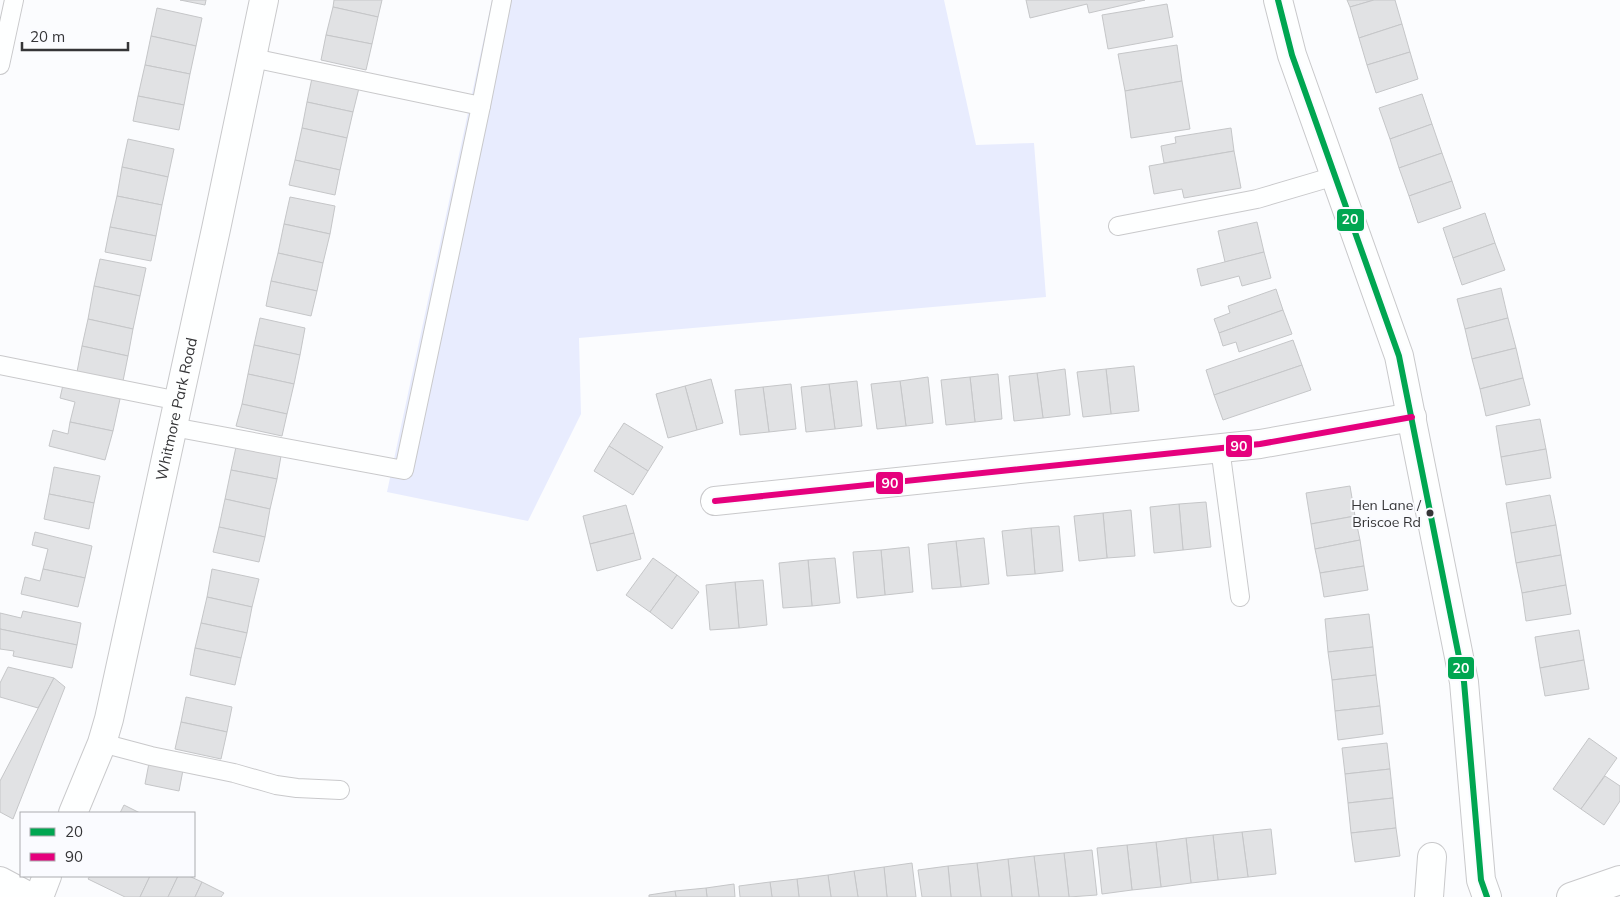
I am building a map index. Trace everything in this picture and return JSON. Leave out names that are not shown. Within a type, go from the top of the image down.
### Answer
[{"type":"street","name":"Whitmore Park Road","points":[[73,812],[102,742],[109,719],[264,0]]},
{"type":"street","points":[[1278,0],[1292,55],[1399,356],[1464,682],[1481,880],[1486,897]]},
{"type":"street","points":[[714,501],[1290,440],[1412,417]]},
{"type":"street","points":[[1430,897],[1432,857]]},
{"type":"street","points":[[39,897],[48,877]]},
{"type":"street","points":[[1571,897],[1620,880]]},
{"type":"street","points":[[0,881],[30,897]]},
{"type":"lane","points":[[0,65],[14,0]]},
{"type":"lane","points":[[0,365],[176,414],[404,470],[502,0]]},
{"type":"lane","points":[[253,58],[481,106]]},
{"type":"lane","points":[[1118,226],[1256,199],[1336,176]]},
{"type":"lane","points":[[1220,448],[1240,597]]},
{"type":"lane","points":[[102,742],[151,756],[234,773],[276,785],[340,790]]},
{"type":"shaded area","points":[[492,0],[944,0],[976,145],[1034,143],[1046,297],[579,338],[581,414],[528,521],[387,492]]},
{"type":"building","points":[[180,0],[206,0],[205,5]]},
{"type":"building","points":[[334,0],[382,0],[378,17],[333,7]]},
{"type":"building","points":[[1026,0],[1145,0],[1089,13],[1087,4],[1030,18]]},
{"type":"building","points":[[1347,0],[1374,0],[1350,7]]},
{"type":"building","points":[[1374,0],[1395,0],[1402,24],[1359,38],[1350,7]]},
{"type":"building","points":[[1167,4],[1173,37],[1108,49],[1102,15]]},
{"type":"building","points":[[333,7],[378,17],[372,44],[326,35]]},
{"type":"building","points":[[157,8],[202,18],[196,46],[151,36]]},
{"type":"building","points":[[1402,24],[1410,52],[1367,65],[1359,38]]},
{"type":"building","points":[[326,35],[372,44],[366,70],[321,60]]},
{"type":"building","points":[[151,36],[196,46],[190,74],[145,65]]},
{"type":"building","points":[[1177,45],[1182,81],[1125,91],[1118,54]]},
{"type":"building","points":[[1410,52],[1418,79],[1376,93],[1367,65]]},
{"type":"building","points":[[145,65],[190,74],[184,105],[138,96]]},
{"type":"building","points":[[312,78],[359,88],[353,112],[307,102]]},
{"type":"building","points":[[1182,81],[1190,129],[1131,138],[1125,91]]},
{"type":"building","points":[[1422,94],[1432,124],[1390,139],[1379,108]]},
{"type":"building","points":[[138,96],[184,105],[179,130],[133,121]]},
{"type":"building","points":[[307,102],[353,112],[347,138],[302,128]]},
{"type":"building","points":[[1432,124],[1442,153],[1399,168],[1390,139]]},
{"type":"building","points":[[302,128],[347,138],[340,170],[295,160]]},
{"type":"building","points":[[1231,128],[1234,151],[1164,163],[1161,146],[1176,143],[1175,137]]},
{"type":"building","points":[[128,139],[174,149],[168,177],[122,167]]},
{"type":"building","points":[[1234,151],[1241,188],[1184,198],[1182,189],[1154,194],[1149,166]]},
{"type":"building","points":[[1442,153],[1452,181],[1409,196],[1399,168]]},
{"type":"building","points":[[295,160],[340,170],[335,195],[289,185]]},
{"type":"building","points":[[122,167],[168,177],[162,205],[117,196]]},
{"type":"building","points":[[1452,181],[1461,208],[1418,223],[1409,196]]},
{"type":"building","points":[[117,196],[162,205],[156,236],[110,227]]},
{"type":"building","points":[[290,197],[335,206],[330,234],[284,224]]},
{"type":"building","points":[[1485,213],[1495,243],[1453,258],[1443,228]]},
{"type":"building","points":[[1257,222],[1264,252],[1225,262],[1218,231]]},
{"type":"building","points":[[284,224],[330,234],[323,263],[278,253]]},
{"type":"building","points":[[110,227],[156,236],[151,261],[105,252]]},
{"type":"building","points":[[1495,243],[1505,270],[1462,285],[1453,258]]},
{"type":"building","points":[[1264,252],[1271,278],[1242,286],[1239,276],[1201,286],[1197,269]]},
{"type":"building","points":[[278,253],[323,263],[317,291],[271,281]]},
{"type":"building","points":[[100,259],[146,268],[140,296],[94,286]]},
{"type":"building","points":[[271,281],[317,291],[311,316],[266,306]]},
{"type":"building","points":[[94,286],[140,296],[133,329],[88,319]]},
{"type":"building","points":[[1501,288],[1508,318],[1465,329],[1457,299]]},
{"type":"building","points":[[1276,289],[1283,310],[1219,333],[1214,319],[1230,313],[1228,306]]},
{"type":"building","points":[[1283,310],[1292,334],[1239,352],[1236,342],[1223,346],[1219,333]]},
{"type":"building","points":[[260,318],[305,328],[300,355],[254,345]]},
{"type":"building","points":[[1508,318],[1516,348],[1472,359],[1465,329]]},
{"type":"building","points":[[88,319],[133,329],[128,356],[82,346]]},
{"type":"building","points":[[1293,340],[1302,365],[1214,395],[1206,370]]},
{"type":"building","points":[[254,345],[300,355],[294,384],[248,374]]},
{"type":"building","points":[[82,346],[128,356],[123,381],[77,372]]},
{"type":"building","points":[[1516,348],[1523,378],[1480,389],[1472,359]]},
{"type":"building","points":[[1302,365],[1311,390],[1223,420],[1214,395]]},
{"type":"building","points":[[1134,366],[1139,411],[1111,414],[1106,369]]},
{"type":"building","points":[[1065,369],[1070,415],[1043,418],[1037,373]]},
{"type":"building","points":[[1106,369],[1111,414],[1083,417],[1077,372]]},
{"type":"building","points":[[1037,373],[1043,418],[1014,421],[1009,376]]},
{"type":"building","points":[[248,374],[294,384],[287,414],[242,404]]},
{"type":"building","points":[[998,374],[1002,419],[975,422],[970,377]]},
{"type":"building","points":[[928,377],[933,423],[906,426],[900,381]]},
{"type":"building","points":[[970,377],[975,422],[946,425],[941,380]]},
{"type":"building","points":[[1523,378],[1530,405],[1486,416],[1480,389]]},
{"type":"building","points":[[711,379],[723,423],[697,430],[685,386]]},
{"type":"building","points":[[857,381],[862,426],[835,429],[829,384]]},
{"type":"building","points":[[900,381],[906,426],[877,429],[871,384]]},
{"type":"building","points":[[791,384],[796,429],[769,432],[763,387]]},
{"type":"building","points":[[829,384],[835,429],[806,432],[801,387]]},
{"type":"building","points":[[63,385],[120,399],[113,431],[70,422],[75,402],[60,398]]},
{"type":"building","points":[[685,386],[697,430],[668,438],[656,394]]},
{"type":"building","points":[[763,387],[769,432],[740,435],[735,390]]},
{"type":"building","points":[[242,404],[287,414],[282,436],[236,426]]},
{"type":"building","points":[[1540,419],[1546,449],[1501,457],[1496,426]]},
{"type":"building","points":[[70,422],[113,431],[105,460],[49,446],[53,430],[68,434]]},
{"type":"building","points":[[624,423],[663,447],[648,471],[609,446]]},
{"type":"building","points":[[609,446],[648,471],[633,495],[594,471]]},
{"type":"building","points":[[236,447],[281,456],[277,479],[231,470]]},
{"type":"building","points":[[1546,449],[1551,478],[1506,485],[1501,457]]},
{"type":"building","points":[[54,467],[100,476],[94,503],[49,494]]},
{"type":"building","points":[[231,470],[277,479],[270,509],[225,499]]},
{"type":"building","points":[[1350,486],[1355,516],[1311,524],[1306,493]]},
{"type":"building","points":[[49,494],[94,503],[89,529],[44,519]]},
{"type":"building","points":[[1550,495],[1556,525],[1511,533],[1506,503]]},
{"type":"building","points":[[225,499],[270,509],[265,537],[219,527]]},
{"type":"building","points":[[1206,502],[1211,547],[1183,550],[1179,504]]},
{"type":"building","points":[[1179,504],[1183,550],[1154,553],[1150,507]]},
{"type":"building","points":[[626,505],[634,533],[590,544],[583,516]]},
{"type":"building","points":[[1131,510],[1135,556],[1107,558],[1103,513]]},
{"type":"building","points":[[1103,513],[1107,558],[1079,561],[1074,516]]},
{"type":"building","points":[[1355,516],[1360,540],[1315,549],[1311,524]]},
{"type":"building","points":[[1556,525],[1561,555],[1516,563],[1511,533]]},
{"type":"building","points":[[1059,526],[1063,571],[1035,574],[1031,528]]},
{"type":"building","points":[[219,527],[265,537],[259,562],[213,552]]},
{"type":"building","points":[[1031,528],[1035,574],[1007,576],[1002,531]]},
{"type":"building","points":[[35,532],[92,546],[85,578],[43,569],[48,549],[32,545]]},
{"type":"building","points":[[634,533],[641,559],[597,571],[590,544]]},
{"type":"building","points":[[984,538],[989,584],[961,587],[956,541]]},
{"type":"building","points":[[1360,540],[1364,566],[1320,573],[1315,549]]},
{"type":"building","points":[[956,541],[961,587],[932,589],[928,544]]},
{"type":"building","points":[[909,547],[913,592],[885,595],[881,550]]},
{"type":"building","points":[[881,550],[885,595],[857,598],[853,552]]},
{"type":"building","points":[[1561,555],[1566,585],[1522,593],[1516,563]]},
{"type":"building","points":[[653,558],[677,575],[650,612],[626,595]]},
{"type":"building","points":[[835,558],[840,603],[812,606],[808,560]]},
{"type":"building","points":[[808,560],[812,606],[783,608],[779,563]]},
{"type":"building","points":[[1364,566],[1368,590],[1324,597],[1320,573]]},
{"type":"building","points":[[43,569],[85,578],[78,607],[21,594],[25,577],[40,581]]},
{"type":"building","points":[[212,569],[259,579],[252,607],[207,597]]},
{"type":"building","points":[[677,575],[699,592],[672,629],[650,612]]},
{"type":"building","points":[[763,580],[767,625],[739,628],[735,582]]},
{"type":"building","points":[[735,582],[739,628],[710,630],[706,585]]},
{"type":"building","points":[[1566,585],[1571,614],[1526,621],[1522,593]]},
{"type":"building","points":[[207,597],[252,607],[247,633],[201,623]]},
{"type":"building","points":[[23,611],[81,623],[77,645],[0,629],[0,613],[21,618]]},
{"type":"building","points":[[1369,614],[1373,647],[1328,652],[1325,619]]},
{"type":"building","points":[[201,623],[247,633],[241,658],[195,648]]},
{"type":"building","points":[[0,629],[77,645],[72,668],[13,656],[14,651],[0,649]]},
{"type":"building","points":[[1579,630],[1584,660],[1540,668],[1535,637]]},
{"type":"building","points":[[1373,647],[1376,675],[1332,680],[1328,652]]},
{"type":"building","points":[[195,648],[241,658],[235,685],[190,675]]},
{"type":"building","points":[[1584,660],[1589,689],[1545,696],[1540,668]]},
{"type":"building","points":[[8,667],[54,678],[38,708],[0,697],[0,683]]},
{"type":"building","points":[[1376,675],[1380,706],[1335,711],[1332,680]]},
{"type":"building","points":[[54,678],[65,687],[13,819],[0,812],[0,781]]},
{"type":"building","points":[[186,697],[232,707],[227,732],[181,722]]},
{"type":"building","points":[[1380,706],[1383,734],[1338,740],[1335,711]]},
{"type":"building","points":[[181,722],[227,732],[221,759],[175,749]]},
{"type":"building","points":[[1589,738],[1617,758],[1581,809],[1553,789]]},
{"type":"building","points":[[1387,743],[1390,769],[1345,774],[1342,748]]},
{"type":"building","points":[[149,763],[183,770],[179,791],[145,784]]},
{"type":"building","points":[[1390,769],[1393,798],[1348,803],[1345,774]]},
{"type":"building","points":[[1605,776],[1620,786],[1620,801],[1604,825],[1581,809]]},
{"type":"building","points":[[1393,798],[1396,828],[1351,833],[1348,803]]},
{"type":"building","points":[[124,805],[138,812],[120,812]]},
{"type":"building","points":[[1396,828],[1400,856],[1355,862],[1351,833]]},
{"type":"building","points":[[1271,829],[1276,874],[1248,877],[1242,832]]},
{"type":"building","points":[[1242,832],[1248,877],[1218,880],[1213,835]]},
{"type":"building","points":[[1213,835],[1218,880],[1191,883],[1186,838]]},
{"type":"building","points":[[1186,838],[1191,883],[1161,887],[1156,842]]},
{"type":"building","points":[[1156,842],[1161,887],[1132,890],[1127,845]]},
{"type":"building","points":[[1127,845],[1132,890],[1102,894],[1097,848]]},
{"type":"building","points":[[1092,850],[1097,895],[1069,897],[1064,853]]},
{"type":"building","points":[[1064,853],[1069,897],[1039,897],[1034,856]]},
{"type":"building","points":[[1034,856],[1039,897],[1012,897],[1008,859]]},
{"type":"building","points":[[1008,859],[1012,897],[981,897],[977,863]]},
{"type":"building","points":[[912,863],[916,897],[887,897],[884,867]]},
{"type":"building","points":[[977,863],[981,897],[951,897],[948,866]]},
{"type":"building","points":[[948,866],[951,897],[922,897],[918,870]]},
{"type":"building","points":[[884,867],[887,897],[858,897],[854,871]]},
{"type":"building","points":[[854,871],[858,897],[831,897],[828,875]]},
{"type":"building","points":[[828,875],[831,897],[799,897],[797,879]]},
{"type":"building","points":[[89,877],[150,877],[140,897],[125,897],[88,879]]},
{"type":"building","points":[[150,877],[178,877],[168,897],[140,897]]},
{"type":"building","points":[[178,877],[191,877],[202,882],[195,897],[168,897]]},
{"type":"building","points":[[797,879],[799,897],[772,897],[770,882]]},
{"type":"building","points":[[202,882],[224,893],[221,897],[195,897]]},
{"type":"building","points":[[770,882],[772,897],[740,897],[739,886]]},
{"type":"building","points":[[734,884],[735,897],[707,897],[706,888]]},
{"type":"building","points":[[706,888],[707,897],[676,897],[675,891]]},
{"type":"building","points":[[675,891],[676,897],[649,897],[649,895]]},
{"type":"transit line","name":"20","points":[[1278,0],[1292,55],[1399,356],[1464,682],[1481,880],[1487,897]]},
{"type":"transit line","name":"90","points":[[715,501],[1260,444],[1412,417]]},
{"type":"place","name":"Hen Lane / Briscoe Rd","points":[[1430,513]]}]
